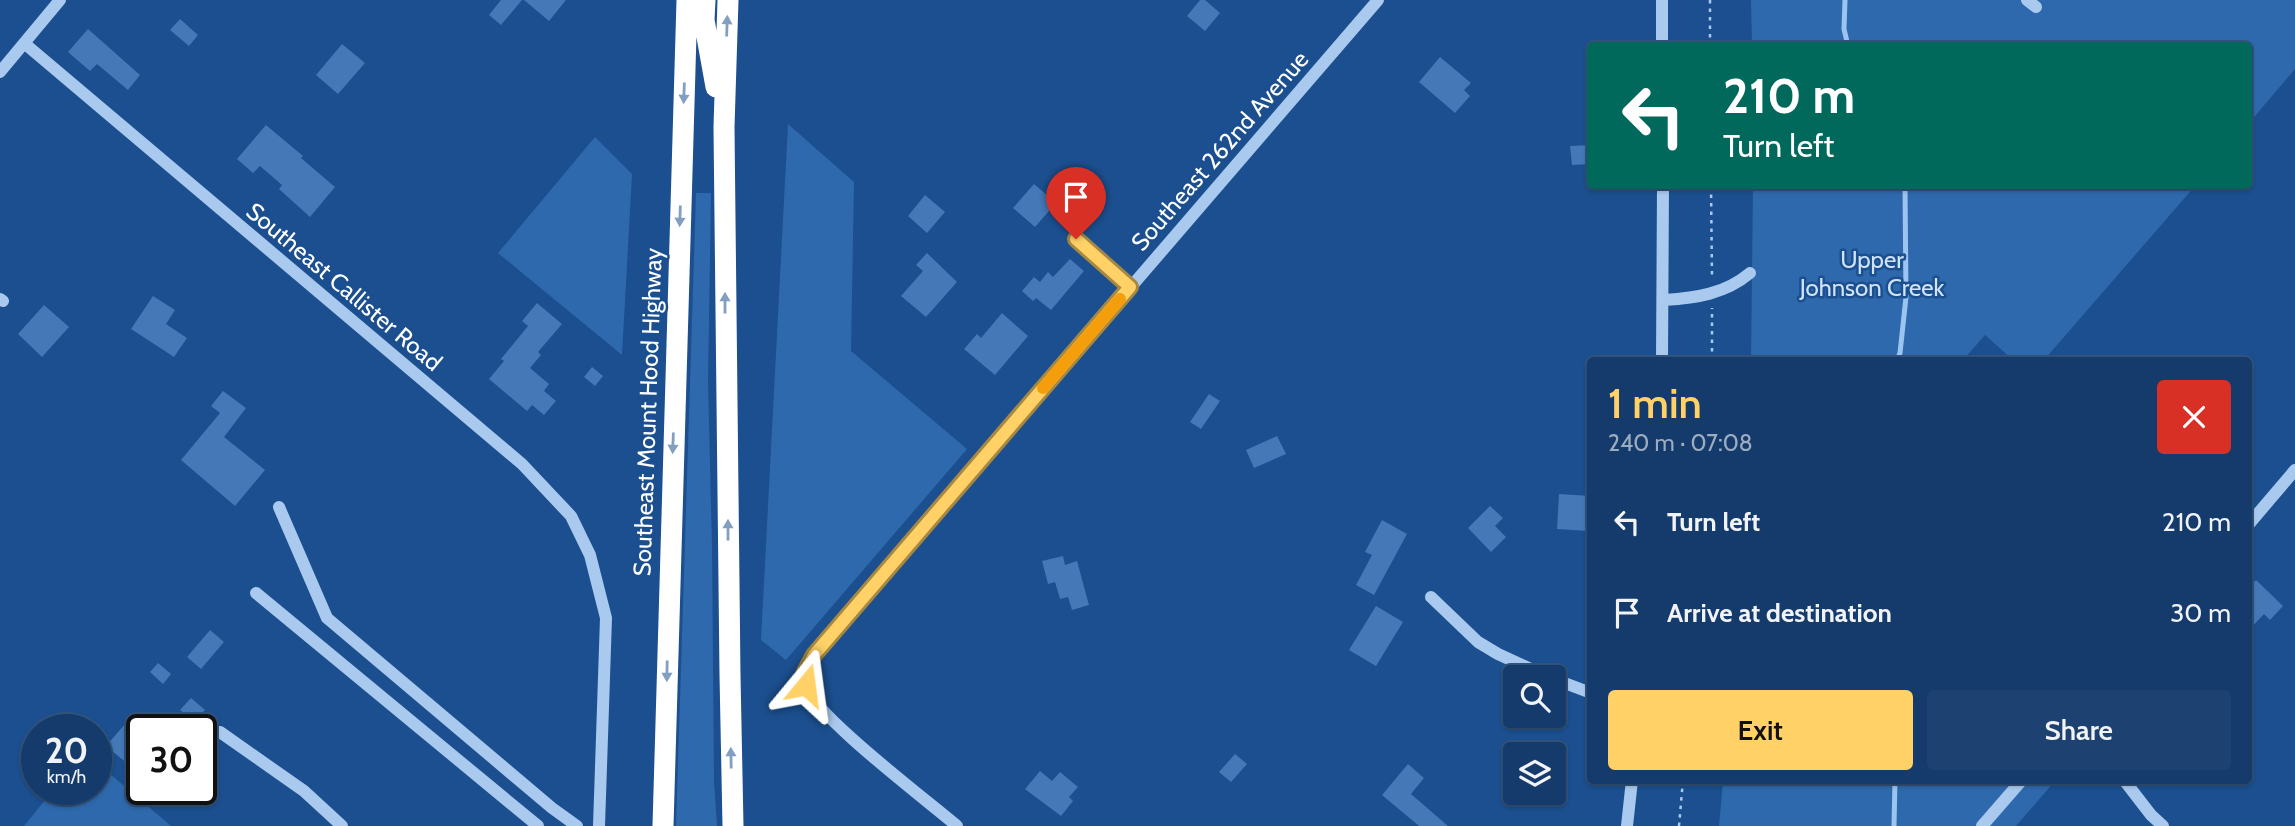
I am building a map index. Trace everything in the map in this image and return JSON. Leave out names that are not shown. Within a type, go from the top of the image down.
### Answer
[{"type":"highway","name":"Southeast Mount Hood Highway","points":[[663,826],[687,0]]},
{"type":"highway","points":[[705,0],[704,20],[723,127]]},
{"type":"highway","points":[[728,0],[723,127],[733,826]]},
{"type":"street","points":[[0,72],[60,0]]},
{"type":"street","name":"Southeast 262nd Avenue","points":[[957,826],[834,723],[813,701],[806,685],[805,672],[814,655],[1378,0]]},
{"type":"street","points":[[1662,0],[1662,42]]},
{"type":"street","name":"Southeast Callister Road","points":[[24,43],[522,464],[571,516],[590,555],[606,618],[599,826]]},
{"type":"street","points":[[1662,357],[1663,189]]},
{"type":"street","points":[[1076,239],[1130,287]]},
{"type":"street","points":[[1664,300],[1712,294],[1728,289],[1750,273]]},
{"type":"street","points":[[2252,520],[2295,470]]},
{"type":"street","points":[[279,507],[327,618],[577,826]]},
{"type":"street","points":[[256,593],[538,826]]},
{"type":"street","points":[[1431,597],[1478,642],[1522,665]]},
{"type":"street","points":[[1566,684],[1587,691]]},
{"type":"street","points":[[219,732],[304,790],[342,826]]},
{"type":"street","points":[[1627,826],[1632,784]]},
{"type":"street","points":[[1982,826],[2019,784]]},
{"type":"street","points":[[2127,784],[2151,815],[2164,826]]},
{"type":"path","points":[[1710,0],[1710,42]]},
{"type":"path","points":[[1711,189],[1712,357]]},
{"type":"path","points":[[1679,826],[1683,784]]},
{"type":"green space","points":[[1751,0],[2295,0],[2295,69],[2252,119],[2252,42],[1752,42]]},
{"type":"green space","points":[[788,124],[854,182],[851,351],[967,449],[786,660],[761,640]]},
{"type":"green space","points":[[595,137],[632,174],[622,355],[498,253]]},
{"type":"green space","name":"Upper Johnson Creek","points":[[1753,189],[2192,189],[2047,357],[2010,357],[1985,335],[1966,357],[1751,357]]},
{"type":"green space","points":[[696,193],[711,193],[708,381],[717,826],[676,826]]},
{"type":"green space","points":[[112,776],[126,788],[126,805],[146,805],[171,826],[24,826],[41,805],[112,805]]},
{"type":"green space","points":[[1723,784],[2052,784],[2016,826],[1719,826]]},
{"type":"building","points":[[501,0],[522,0],[501,25],[489,15]]},
{"type":"building","points":[[524,0],[566,0],[549,21]]},
{"type":"building","points":[[1200,0],[1205,0],[1220,13],[1205,31],[1187,16]]},
{"type":"building","points":[[180,19],[198,35],[189,46],[170,30]]},
{"type":"building","points":[[88,29],[140,75],[128,90],[97,64],[90,71],[68,52]]},
{"type":"building","points":[[342,44],[365,63],[338,94],[316,75]]},
{"type":"building","points":[[1440,57],[1471,83],[1464,90],[1470,96],[1455,113],[1419,82]]},
{"type":"building","points":[[266,125],[335,187],[310,217],[279,189],[282,185],[260,166],[253,173],[237,159]]},
{"type":"building","points":[[1587,145],[1587,164],[1572,165],[1570,146]]},
{"type":"building","points":[[1034,184],[1056,203],[1035,227],[1013,208]]},
{"type":"building","points":[[925,195],[945,212],[927,233],[908,216]]},
{"type":"building","points":[[927,253],[957,282],[926,317],[901,296],[923,271],[916,265]]},
{"type":"building","points":[[1070,259],[1084,271],[1051,310],[1036,298],[1033,301],[1022,291],[1034,277],[1040,282],[1048,272],[1053,277]]},
{"type":"building","points":[[153,296],[175,310],[166,324],[187,338],[174,357],[131,329]]},
{"type":"building","points":[[537,303],[562,324],[538,352],[541,355],[530,368],[549,384],[544,391],[556,401],[544,415],[532,405],[527,411],[489,379],[504,361],[501,359],[528,326],[522,321]]},
{"type":"building","points":[[44,305],[69,327],[42,357],[18,334]]},
{"type":"building","points":[[1002,313],[1028,336],[995,375],[964,349],[977,334],[981,338]]},
{"type":"building","points":[[592,367],[603,376],[595,386],[584,377]]},
{"type":"building","points":[[223,391],[246,408],[224,437],[265,470],[235,506],[181,460],[220,413],[211,406]]},
{"type":"building","points":[[1209,394],[1220,401],[1201,429],[1190,422]]},
{"type":"building","points":[[1277,436],[1286,454],[1254,468],[1246,450]]},
{"type":"building","points":[[1559,494],[1587,496],[1587,531],[1557,529]]},
{"type":"building","points":[[1490,506],[1503,518],[1495,526],[1506,537],[1491,552],[1468,528]]},
{"type":"building","points":[[1382,520],[1407,534],[1374,595],[1356,585],[1372,555],[1365,552]]},
{"type":"building","points":[[1063,556],[1065,565],[1077,561],[1089,605],[1072,610],[1068,597],[1060,599],[1055,582],[1048,584],[1042,561]]},
{"type":"building","points":[[2256,580],[2283,606],[2270,620],[2264,614],[2252,627],[2252,584]]},
{"type":"building","points":[[1376,606],[1403,622],[1376,666],[1349,650]]},
{"type":"building","points":[[210,630],[224,642],[201,669],[187,657]]},
{"type":"building","points":[[158,663],[171,674],[163,684],[150,672]]},
{"type":"building","points":[[191,698],[205,710],[201,714],[185,714],[180,710]]},
{"type":"building","points":[[126,723],[126,763],[112,751],[112,739]]},
{"type":"building","points":[[1235,754],[1247,764],[1231,782],[1219,772]]},
{"type":"building","points":[[1408,764],[1424,778],[1411,794],[1448,826],[1419,826],[1382,795]]},
{"type":"building","points":[[1040,771],[1052,781],[1060,772],[1078,787],[1069,797],[1073,801],[1061,816],[1025,789]]},
{"type":"waterway","points":[[1845,0],[1844,29],[1847,42]]},
{"type":"waterway","points":[[1898,357],[1906,297],[1905,189]]},
{"type":"waterway","points":[[1894,826],[1895,784]]},
{"type":"slow traffic","points":[[1043,388],[1120,299]]},
{"type":"route","points":[[806,685],[805,672],[814,655],[1130,287],[1076,239]]}]
